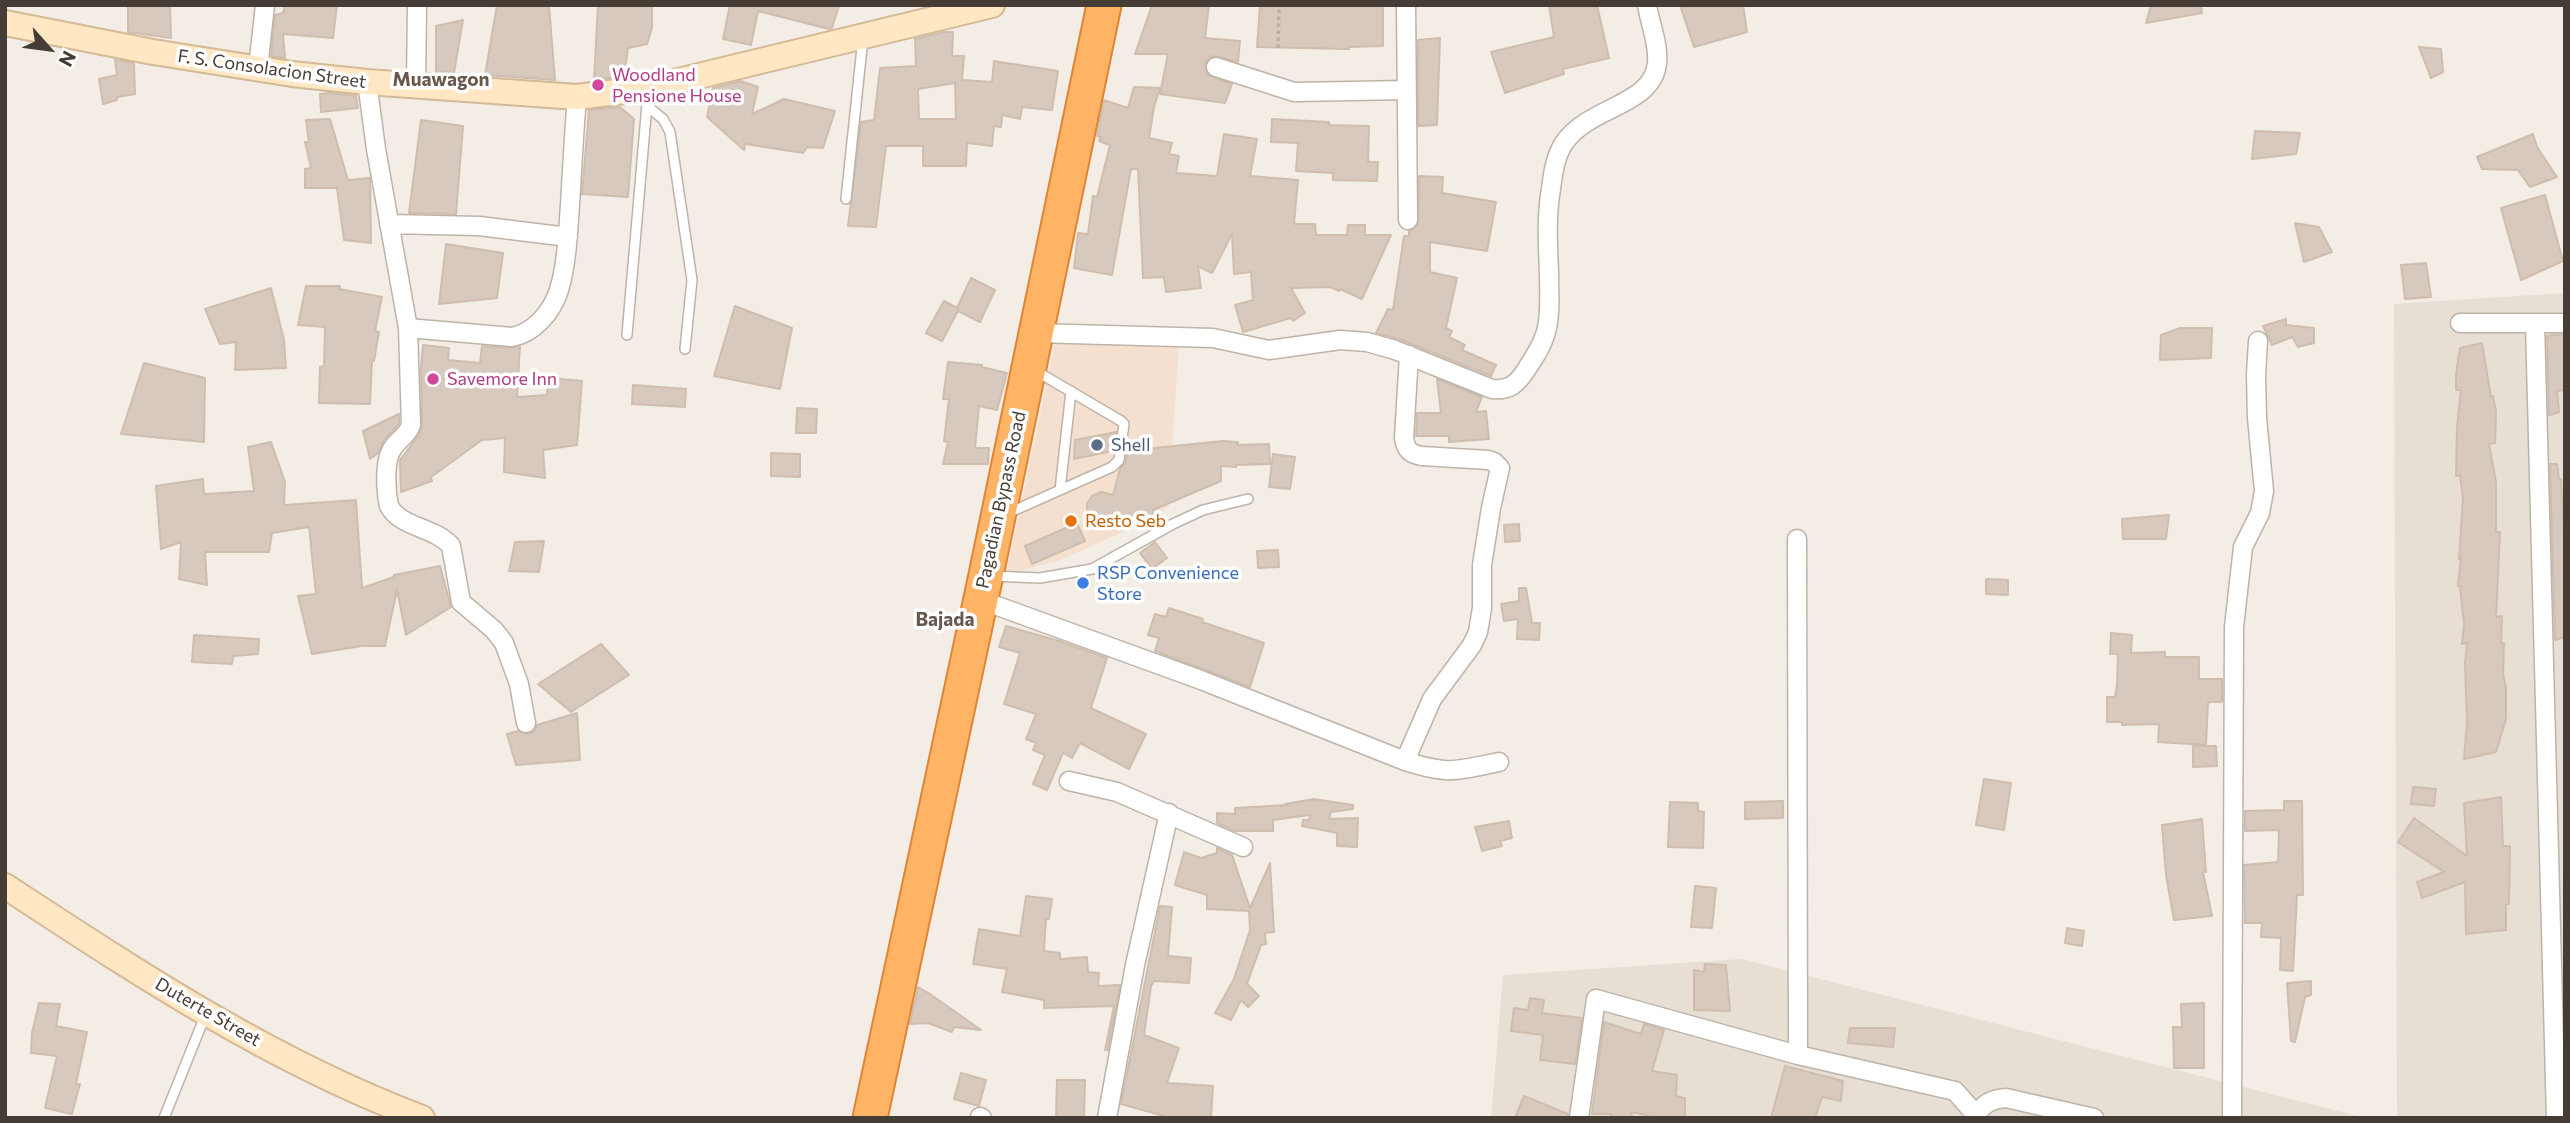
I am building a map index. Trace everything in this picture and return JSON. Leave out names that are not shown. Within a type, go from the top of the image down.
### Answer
[{"type":"highway","name":"Pagadian Bypass Road","points":[[870,1118],[1104,5]]},
{"type":"street","points":[[258,68],[265,5]]},
{"type":"street","points":[[416,84],[417,5]]},
{"type":"street","name":"F. S. Consolacion Street","points":[[5,23],[153,52],[367,82],[526,95],[577,97],[631,92],[648,97],[863,36],[992,5]]},
{"type":"street","points":[[1406,5],[1408,220]]},
{"type":"street","points":[[1035,333],[1213,338],[1269,350],[1340,340],[1367,342],[1409,355],[1492,388],[1502,390],[1512,387],[1541,346],[1547,329],[1550,302],[1548,205],[1557,156],[1569,137],[1587,120],[1639,96],[1648,86],[1657,65],[1657,52],[1647,5]]},
{"type":"street","points":[[1216,67],[1294,92],[1406,90]]},
{"type":"street","points":[[367,82],[408,328],[411,425],[389,456],[389,506],[398,516],[437,534],[451,545],[461,603],[494,630],[504,643],[519,684],[526,723]]},
{"type":"street","points":[[408,328],[512,337],[522,335],[543,318],[559,290],[568,237],[577,97]]},
{"type":"street","points":[[389,224],[479,226],[568,237]]},
{"type":"street","points":[[2460,323],[2565,323]]},
{"type":"street","points":[[2535,324],[2556,1118]]},
{"type":"street","points":[[2232,1118],[2234,626],[2243,547],[2260,513],[2264,491],[2257,418],[2258,341]]},
{"type":"street","points":[[1405,761],[1432,699],[1472,645],[1478,632],[1482,608],[1482,565],[1490,508],[1500,468],[1494,462],[1422,456],[1406,448],[1404,438],[1409,355]]},
{"type":"street","points":[[1797,539],[1798,1055]]},
{"type":"street","points":[[983,588],[1201,680],[1405,761],[1436,771],[1449,772],[1499,762]]},
{"type":"street","points":[[1069,781],[1117,792],[1243,847]]},
{"type":"street","points":[[1107,1118],[1135,965],[1169,813]]},
{"type":"street","name":"Duterte Street","points":[[5,886],[205,1014],[320,1074],[422,1118]]},
{"type":"street","points":[[1579,1118],[1596,999],[1798,1055],[1955,1091],[1975,1116],[1984,1104],[2006,1098],[2094,1118]]},
{"type":"lane","points":[[846,199],[863,36]]},
{"type":"lane","points":[[627,335],[648,97]]},
{"type":"lane","points":[[648,97],[670,132],[692,280],[685,349]]},
{"type":"lane","points":[[998,517],[1116,465],[1124,424],[1028,366]]},
{"type":"lane","points":[[1060,490],[1071,391]]},
{"type":"lane","points":[[983,588],[1092,569],[1203,510],[1248,499]]},
{"type":"lane","points":[[164,1118],[205,1014]]},
{"type":"path","points":[[1278,48],[1279,5]]},
{"type":"shaded area","points":[[2565,293],[2565,1118],[2397,1118],[2394,304]]},
{"type":"shaded area","points":[[1056,339],[1179,345],[1168,507],[1153,518],[1061,560],[1006,574]]},
{"type":"shaded area","points":[[1742,959],[2365,1118],[1491,1118],[1503,975]]},
{"type":"building","points":[[128,5],[170,5],[171,38],[128,32]]},
{"type":"building","points":[[285,5],[337,5],[333,38],[283,34],[285,58],[271,56],[275,15],[283,13]]},
{"type":"building","points":[[497,5],[549,5],[555,80],[485,75]]},
{"type":"building","points":[[598,5],[652,5],[652,28],[647,44],[628,48],[624,76],[594,80]]},
{"type":"building","points":[[730,5],[839,5],[832,28],[829,29],[758,11],[751,45],[723,39]]},
{"type":"building","points":[[1152,5],[1209,5],[1205,38],[1240,41],[1238,62],[1214,56],[1205,64],[1208,75],[1232,84],[1225,103],[1160,94],[1168,54],[1135,54]]},
{"type":"building","points":[[1260,5],[1383,5],[1383,46],[1349,49],[1257,47]]},
{"type":"building","points":[[1549,5],[1597,5],[1609,58],[1563,69],[1564,74],[1505,93],[1491,52],[1554,37]]},
{"type":"building","points":[[1690,5],[1743,5],[1747,32],[1694,47],[1681,8]]},
{"type":"building","points":[[2151,5],[2201,5],[2202,13],[2146,23]]},
{"type":"building","points":[[463,20],[454,73],[436,72],[436,26]]},
{"type":"building","points":[[953,32],[952,56],[964,56],[962,80],[992,82],[994,61],[1058,71],[1052,110],[1022,107],[1020,119],[1002,115],[1001,127],[994,126],[992,146],[967,143],[966,166],[923,166],[923,146],[886,146],[876,227],[848,226],[861,122],[874,120],[880,68],[916,66],[915,39]],"holes":[[[955,83],[956,119],[919,119],[918,89]]]},
{"type":"building","points":[[1440,38],[1437,125],[1418,126],[1418,40]]},
{"type":"building","points":[[2419,47],[2441,49],[2443,72],[2431,78]]},
{"type":"building","points":[[115,60],[134,63],[135,94],[117,97],[117,100],[103,104],[99,79],[117,75]]},
{"type":"building","points":[[741,81],[758,87],[752,114],[784,99],[835,111],[823,148],[807,147],[803,153],[745,144],[744,150],[707,117],[713,88]]},
{"type":"building","points":[[1134,87],[1160,88],[1149,138],[1172,143],[1169,154],[1179,156],[1176,173],[1217,176],[1224,134],[1257,139],[1250,176],[1298,180],[1294,224],[1315,224],[1316,235],[1347,235],[1348,225],[1365,225],[1365,235],[1391,235],[1362,299],[1330,287],[1291,288],[1305,313],[1293,321],[1291,318],[1243,332],[1235,305],[1253,300],[1251,272],[1234,274],[1232,234],[1212,273],[1198,266],[1201,288],[1166,292],[1164,277],[1143,278],[1138,169],[1131,169],[1112,275],[1074,268],[1078,233],[1088,234],[1093,196],[1097,197],[1110,145],[1099,141],[1101,137],[1097,136],[1104,100],[1128,108]]},
{"type":"building","points":[[320,94],[356,96],[358,108],[321,112]]},
{"type":"building","points":[[620,107],[634,119],[628,197],[582,194],[589,110]]},
{"type":"building","points":[[330,119],[348,180],[370,178],[371,243],[344,240],[337,188],[305,188],[305,169],[311,168],[305,142],[309,142],[306,120]]},
{"type":"building","points":[[1272,119],[1369,126],[1368,162],[1378,162],[1377,181],[1333,180],[1333,173],[1296,171],[1298,143],[1271,142]]},
{"type":"building","points":[[421,120],[463,126],[456,214],[409,213]]},
{"type":"building","points":[[2255,131],[2300,133],[2296,154],[2252,159]]},
{"type":"building","points":[[2533,134],[2537,147],[2557,177],[2530,187],[2518,170],[2482,169],[2477,157]]},
{"type":"building","points":[[1419,176],[1443,177],[1442,193],[1496,202],[1487,251],[1430,242],[1430,272],[1457,278],[1446,328],[1452,331],[1449,337],[1465,345],[1462,350],[1496,365],[1491,376],[1399,339],[1376,333],[1388,309],[1393,310],[1404,236],[1409,236],[1409,231],[1418,225]]},
{"type":"building","points":[[2545,195],[2563,261],[2521,280],[2501,208]]},
{"type":"building","points":[[2295,223],[2319,227],[2332,252],[2304,262]]},
{"type":"building","points":[[446,244],[503,253],[497,298],[439,304]]},
{"type":"building","points":[[2426,263],[2431,297],[2405,299],[2401,265]]},
{"type":"building","points":[[971,278],[995,290],[980,322],[958,311],[942,341],[926,333],[944,301],[957,308]]},
{"type":"building","points":[[306,286],[340,286],[339,289],[382,297],[375,331],[379,332],[374,361],[372,360],[370,404],[319,403],[325,327],[298,325]]},
{"type":"building","points":[[271,288],[284,340],[286,368],[235,370],[236,342],[220,344],[205,309]]},
{"type":"building","points":[[735,306],[792,328],[780,389],[714,376]]},
{"type":"building","points":[[2286,319],[2286,325],[2314,328],[2314,343],[2298,347],[2292,337],[2272,345],[2263,326]]},
{"type":"building","points":[[2180,328],[2212,328],[2211,358],[2160,360],[2161,335]]},
{"type":"building","points":[[2565,334],[2565,390],[2557,391],[2559,412],[2549,415],[2547,336]]},
{"type":"building","points":[[2482,343],[2496,411],[2495,443],[2489,444],[2496,482],[2496,532],[2500,532],[2496,617],[2502,616],[2506,719],[2496,752],[2464,759],[2467,643],[2462,644],[2464,624],[2458,586],[2463,498],[2460,475],[2456,476],[2461,390],[2456,390],[2456,374],[2460,348]]},
{"type":"building","points":[[423,345],[449,348],[448,360],[480,363],[482,346],[520,347],[517,397],[547,395],[548,378],[582,381],[577,445],[543,450],[545,478],[504,472],[505,438],[482,440],[431,477],[432,481],[401,492],[400,460],[419,435],[422,425]]},
{"type":"building","points":[[948,362],[982,365],[1007,373],[997,410],[979,406],[975,448],[989,448],[988,464],[943,464],[948,442],[944,441],[949,399],[943,399]]},
{"type":"building","points":[[144,363],[205,378],[204,442],[121,434]]},
{"type":"building","points":[[1437,379],[1482,397],[1476,412],[1486,411],[1489,439],[1449,442],[1449,436],[1416,436],[1417,413],[1441,413]]},
{"type":"building","points":[[633,385],[686,389],[685,407],[632,404]]},
{"type":"building","points":[[797,408],[817,409],[816,433],[796,433]]},
{"type":"building","points":[[399,414],[399,424],[384,440],[378,453],[370,459],[363,431]]},
{"type":"building","name":"Shell","points":[[1116,432],[1113,451],[1074,459],[1075,440]]},
{"type":"building","points":[[1145,441],[1144,449],[1223,441],[1238,442],[1237,445],[1269,444],[1270,464],[1221,466],[1221,481],[1153,510],[1153,514],[1114,529],[1110,521],[1101,524],[1087,519],[1087,504],[1092,496],[1101,492],[1113,495],[1120,469],[1126,461],[1128,443]]},
{"type":"building","points":[[271,442],[285,482],[284,505],[356,500],[362,588],[394,575],[440,566],[451,607],[406,635],[397,590],[385,646],[362,646],[312,654],[298,596],[316,594],[309,527],[272,533],[269,552],[205,552],[207,585],[179,579],[181,542],[161,549],[156,486],[203,479],[204,494],[254,491],[248,447]]},
{"type":"building","points":[[771,453],[800,454],[800,477],[771,476]]},
{"type":"building","points":[[1273,454],[1295,457],[1290,489],[1269,487]]},
{"type":"building","points":[[2550,464],[2557,464],[2561,479],[2565,553],[2565,637],[2555,640]]},
{"type":"building","points":[[2169,515],[2166,539],[2123,539],[2122,519]]},
{"type":"building","points":[[1077,523],[1085,541],[1032,564],[1025,546]]},
{"type":"building","points":[[1519,524],[1520,541],[1505,542],[1504,525]]},
{"type":"building","points":[[544,541],[539,572],[509,571],[515,542]]},
{"type":"building","points":[[1155,542],[1167,558],[1152,569],[1140,553]]},
{"type":"building","points":[[1278,550],[1279,567],[1258,568],[1257,551]]},
{"type":"building","points":[[1986,579],[2008,580],[2008,595],[1986,594]]},
{"type":"building","points":[[1519,588],[1526,588],[1532,623],[1540,623],[1539,640],[1517,639],[1518,619],[1504,621],[1501,604],[1519,601]]},
{"type":"building","points":[[1169,608],[1264,643],[1250,687],[1155,651],[1159,638],[1148,635],[1155,614],[1166,617]]},
{"type":"building","points":[[1006,626],[1107,658],[1091,708],[1146,734],[1129,769],[1080,743],[1072,758],[1063,753],[1047,790],[1033,784],[1045,755],[1033,750],[1036,743],[1026,739],[1036,714],[1004,704],[1020,653],[999,647]]},
{"type":"building","points":[[2111,633],[2132,635],[2131,653],[2165,652],[2165,657],[2199,657],[2199,679],[2222,679],[2222,702],[2208,702],[2206,745],[2158,742],[2159,724],[2122,725],[2122,722],[2107,722],[2107,697],[2115,697],[2117,684],[2118,654],[2110,654]]},
{"type":"building","points":[[194,635],[259,639],[258,654],[233,656],[232,664],[192,662]]},
{"type":"building","points":[[601,644],[629,675],[571,712],[538,684]]},
{"type":"building","points":[[577,713],[580,760],[516,765],[507,734],[518,731],[529,734],[537,725]]},
{"type":"building","points":[[2193,746],[2216,746],[2217,766],[2193,767]]},
{"type":"building","points":[[1984,779],[2011,783],[2004,830],[1976,825]]},
{"type":"building","points":[[2413,787],[2436,789],[2434,806],[2411,804]]},
{"type":"building","points":[[2501,797],[2503,846],[2510,846],[2506,930],[2466,934],[2465,882],[2422,898],[2417,882],[2444,872],[2398,842],[2414,818],[2467,856],[2464,803]]},
{"type":"building","points":[[1314,799],[1353,805],[1353,809],[1331,812],[1329,819],[1358,818],[1357,847],[1337,846],[1337,833],[1302,826],[1303,820],[1309,820],[1310,815],[1273,820],[1273,831],[1235,831],[1217,823],[1217,813],[1235,814],[1235,808],[1287,805],[1285,804]]},
{"type":"building","points":[[1783,801],[1783,818],[1745,819],[1745,802]]},
{"type":"building","points":[[2284,801],[2302,801],[2303,895],[2297,895],[2293,971],[2280,970],[2281,938],[2261,937],[2262,923],[2245,923],[2244,865],[2278,862],[2279,830],[2245,831],[2245,811],[2284,810]]},
{"type":"building","points":[[1670,802],[1698,803],[1698,811],[1704,812],[1703,848],[1668,847]]},
{"type":"building","points":[[2202,819],[2206,872],[2203,872],[2212,916],[2174,920],[2166,875],[2162,825]]},
{"type":"building","points":[[1509,821],[1512,838],[1500,841],[1502,846],[1482,851],[1475,827]]},
{"type":"building","points":[[1217,848],[1232,855],[1250,908],[1270,863],[1274,932],[1265,933],[1266,944],[1261,945],[1247,984],[1259,996],[1248,1007],[1241,1000],[1231,1020],[1215,1013],[1234,979],[1250,930],[1249,911],[1207,909],[1207,895],[1175,885],[1184,852],[1201,858],[1217,853]]},
{"type":"building","points":[[1695,886],[1716,888],[1712,928],[1691,927]]},
{"type":"building","points":[[1026,896],[1052,899],[1049,919],[1046,919],[1044,951],[1060,953],[1060,959],[1087,957],[1088,972],[1099,973],[1098,986],[1120,985],[1108,1050],[1105,1050],[1114,1006],[1044,1008],[1044,1000],[1002,992],[1007,969],[973,964],[979,929],[1020,936]]},
{"type":"building","points":[[1160,906],[1172,907],[1168,956],[1191,958],[1189,983],[1154,981],[1144,1035],[1179,1048],[1167,1083],[1213,1086],[1211,1118],[1171,1118],[1121,1104]]},
{"type":"building","points":[[2067,928],[2084,931],[2082,946],[2065,943]]},
{"type":"building","points":[[1705,964],[1726,965],[1730,1011],[1694,1010],[1694,970],[1704,972]]},
{"type":"building","points":[[2311,981],[2311,995],[2305,997],[2295,1042],[2291,1041],[2287,983]]},
{"type":"building","points":[[918,987],[981,1030],[954,1027],[952,1032],[928,1023],[910,1024]]},
{"type":"building","points":[[1530,998],[1544,1000],[1542,1013],[1582,1018],[1575,1064],[1540,1060],[1543,1035],[1511,1031],[1514,1008],[1528,1010]]},
{"type":"building","points":[[39,1003],[60,1004],[56,1026],[87,1032],[76,1084],[80,1084],[72,1114],[45,1108],[57,1056],[31,1053],[32,1033]]},
{"type":"building","points":[[2204,1003],[2204,1068],[2174,1068],[2173,1027],[2182,1027],[2181,1004]]},
{"type":"building","points":[[1604,1022],[1641,1034],[1644,1024],[1664,1030],[1652,1071],[1677,1075],[1676,1096],[1685,1098],[1685,1118],[1659,1118],[1632,1112],[1631,1118],[1610,1118],[1611,1114],[1592,1114]]},
{"type":"building","points":[[1850,1028],[1895,1028],[1893,1047],[1848,1043]]},
{"type":"building","points":[[1785,1066],[1843,1081],[1841,1101],[1822,1097],[1815,1118],[1771,1118]]},
{"type":"building","points":[[961,1073],[986,1080],[979,1106],[954,1099]]},
{"type":"building","points":[[1057,1080],[1085,1080],[1084,1118],[1056,1118]]},
{"type":"building","points":[[1524,1096],[1568,1114],[1568,1118],[1515,1118]]},
{"type":"place","name":"Woodland Pensione House","points":[[598,85]]},
{"type":"place","name":"Savemore Inn","points":[[433,379]]},
{"type":"place","name":"Shell","points":[[1097,445]]},
{"type":"place","name":"Resto Seb","points":[[1071,521]]},
{"type":"place","name":"RSP Convenience Store","points":[[1083,583]]},
{"type":"district","name":"Muawagon","points":[[441,80]]},
{"type":"district","name":"Bajada","points":[[945,620]]}]
